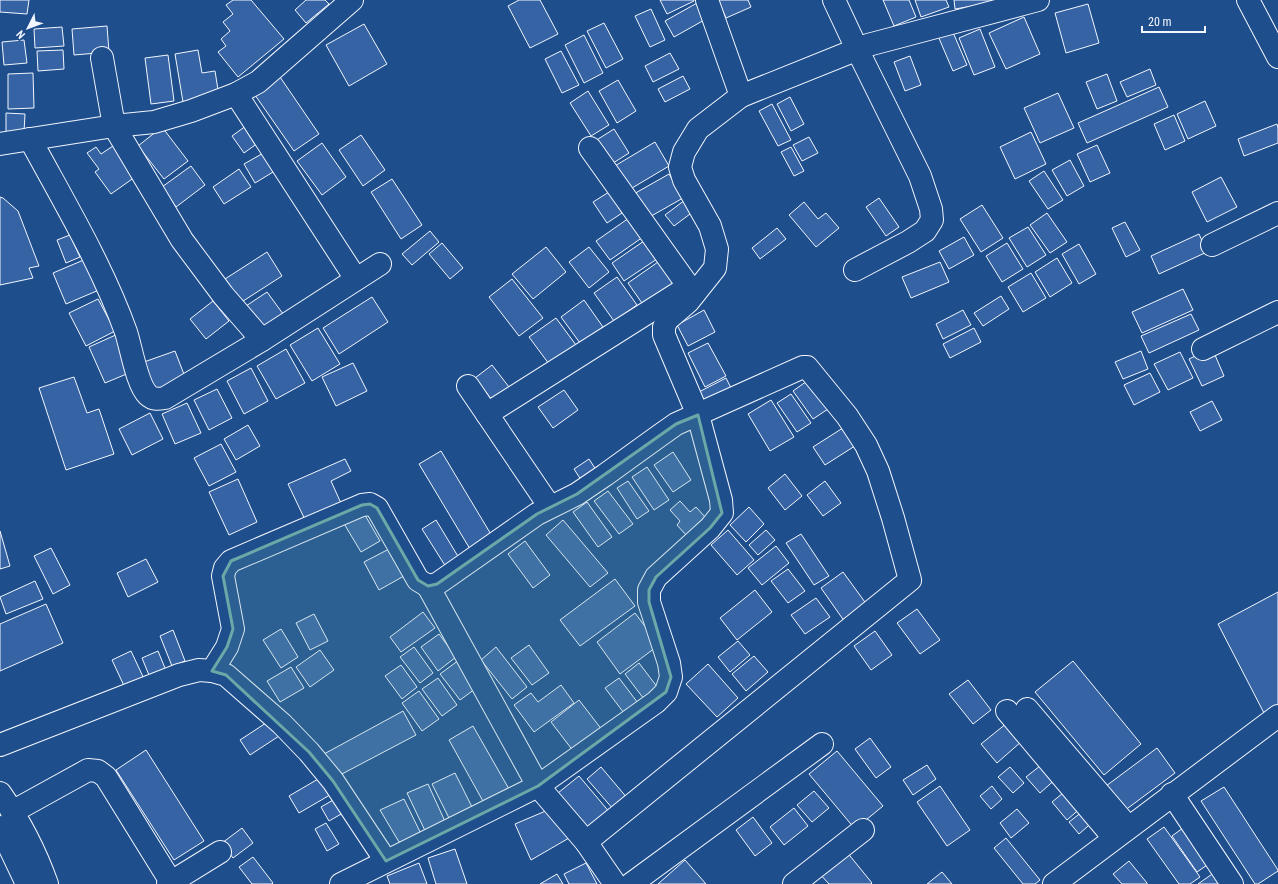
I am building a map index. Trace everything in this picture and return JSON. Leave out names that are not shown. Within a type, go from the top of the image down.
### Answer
[{"type":"street","points":[[0,144],[114,126],[154,122],[191,111],[236,94],[258,82],[352,0]]},
{"type":"street","points":[[707,0],[741,96]]},
{"type":"street","points":[[834,0],[920,176],[931,209],[932,220],[925,230],[908,242],[855,270]]},
{"type":"street","points":[[487,414],[691,291],[715,268],[717,249],[710,226],[684,180],[680,167],[684,152],[698,129],[741,96],[868,45],[1038,0]]},
{"type":"street","points":[[1248,0],[1278,57]]},
{"type":"street","points":[[102,58],[114,126],[182,240],[222,295],[262,340]]},
{"type":"street","points":[[236,94],[356,279]]},
{"type":"street","points":[[30,139],[98,264],[126,332],[142,387],[148,396],[155,399],[165,398],[262,340],[380,264]]},
{"type":"street","points":[[590,148],[691,291]]},
{"type":"street","points":[[1212,245],[1278,213]]},
{"type":"street","points":[[341,884],[538,786],[656,702],[666,692],[671,677],[670,670],[648,602],[649,590],[656,577],[710,528],[722,513],[721,500],[698,415],[664,336],[664,327],[667,320],[688,302],[691,291]]},
{"type":"street","points":[[1203,349],[1278,312]]},
{"type":"street","points":[[428,586],[437,584],[537,514],[577,494],[676,424],[803,367],[807,367],[847,416],[866,445],[878,471],[910,580],[586,842]]},
{"type":"street","points":[[468,386],[550,507]]},
{"type":"street","points":[[212,671],[227,647],[233,630],[223,576],[225,568],[232,561],[362,505],[370,504],[377,508],[418,580],[428,586],[538,786],[586,842],[615,884]]},
{"type":"street","points":[[0,745],[179,675],[199,670],[212,671],[226,675],[282,724],[309,752],[333,781],[386,861]]},
{"type":"street","points":[[1017,710],[1121,832]]},
{"type":"street","points":[[1054,884],[1121,832],[1278,716]]},
{"type":"street","points":[[631,884],[822,744]]},
{"type":"street","points":[[6,820],[88,770],[98,771],[106,777],[169,883],[220,852]]},
{"type":"street","points":[[0,793],[6,820],[27,884]]},
{"type":"street","points":[[1172,794],[1232,884]]},
{"type":"street","points":[[6,820],[27,839],[47,884]]},
{"type":"street","points":[[794,884],[863,830]]},
{"type":"highlighted area","points":[[698,415],[722,513],[710,528],[656,577],[649,590],[649,602],[671,677],[666,692],[538,786],[386,861],[333,781],[309,752],[226,675],[212,671],[227,647],[233,629],[223,576],[231,561],[362,505],[370,504],[377,508],[418,580],[428,586],[437,584],[537,514],[577,494],[676,424]]},
{"type":"building","points":[[0,0],[29,0],[27,14],[0,12]]},
{"type":"building","points":[[233,0],[251,0],[284,39],[238,77],[218,52],[226,46],[221,39],[230,31],[223,22],[233,14],[226,5]]},
{"type":"building","points":[[306,0],[325,0],[329,4],[306,23],[295,10]]},
{"type":"building","points":[[519,0],[540,0],[558,34],[530,48],[508,6]]},
{"type":"building","points":[[660,0],[694,0],[694,1],[667,14]]},
{"type":"building","points":[[718,0],[748,0],[751,7],[726,18]]},
{"type":"building","points":[[883,0],[909,0],[916,17],[894,26]]},
{"type":"building","points":[[915,0],[946,0],[949,7],[921,17]]},
{"type":"building","points":[[954,0],[1007,0],[955,9]]},
{"type":"building","points":[[697,3],[706,19],[674,37],[665,21]]},
{"type":"building","points":[[1088,4],[1099,43],[1066,53],[1055,13]]},
{"type":"building","points":[[651,9],[665,40],[650,47],[635,16]]},
{"type":"building","points":[[1024,17],[1040,54],[1006,69],[989,33]]},
{"type":"building","points":[[604,23],[623,59],[606,68],[587,31]]},
{"type":"building","points":[[364,24],[387,64],[349,86],[326,45]]},
{"type":"building","points":[[107,26],[109,52],[74,55],[72,29]]},
{"type":"building","points":[[62,27],[64,46],[35,48],[34,29]]},
{"type":"building","points":[[980,29],[995,67],[974,75],[959,38]]},
{"type":"building","points":[[952,30],[967,65],[953,71],[938,36]]},
{"type":"building","points":[[584,35],[603,73],[584,83],[565,45]]},
{"type":"building","points":[[24,40],[27,63],[4,65],[2,42]]},
{"type":"building","points":[[63,50],[64,69],[38,71],[37,51]]},
{"type":"building","points":[[198,50],[202,73],[215,71],[219,96],[183,102],[175,54]]},
{"type":"building","points":[[561,51],[579,85],[562,93],[545,59]]},
{"type":"building","points":[[670,53],[679,69],[653,82],[645,66]]},
{"type":"building","points":[[168,55],[174,101],[151,104],[145,58]]},
{"type":"building","points":[[910,56],[921,85],[905,91],[894,62]]},
{"type":"building","points":[[1150,69],[1156,85],[1127,97],[1120,82]]},
{"type":"building","points":[[33,73],[34,108],[8,109],[8,74]]},
{"type":"building","points":[[1107,74],[1117,101],[1097,109],[1086,82]]},
{"type":"building","points":[[683,76],[690,89],[665,102],[658,89]]},
{"type":"building","points":[[280,77],[319,134],[294,151],[255,95]]},
{"type":"building","points":[[618,80],[636,111],[617,123],[599,91]]},
{"type":"building","points":[[1159,87],[1168,107],[1087,143],[1078,123]]},
{"type":"building","points":[[588,91],[609,125],[591,136],[570,103]]},
{"type":"building","points":[[1058,93],[1074,128],[1040,143],[1024,108]]},
{"type":"building","points":[[790,97],[804,124],[791,131],[777,104]]},
{"type":"building","points":[[1205,101],[1216,126],[1188,139],[1177,114]]},
{"type":"building","points":[[772,104],[791,140],[778,146],[759,111]]},
{"type":"building","points":[[6,113],[25,114],[24,132],[6,132]]},
{"type":"building","points":[[1174,115],[1185,141],[1165,150],[1154,124]]},
{"type":"building","points":[[250,123],[262,140],[244,153],[232,136]]},
{"type":"building","points":[[1277,124],[1278,143],[1244,156],[1238,139]]},
{"type":"building","points":[[162,127],[188,161],[164,179],[138,146]]},
{"type":"building","points":[[614,129],[629,153],[610,165],[595,141]]},
{"type":"building","points":[[1031,132],[1046,164],[1015,179],[1000,147]]},
{"type":"building","points":[[361,135],[385,170],[363,186],[339,150]]},
{"type":"building","points":[[809,137],[818,153],[802,161],[793,145]]},
{"type":"building","points":[[655,142],[669,166],[627,191],[613,167]]},
{"type":"building","points":[[322,143],[346,177],[322,195],[297,161]]},
{"type":"building","points":[[1097,145],[1110,173],[1090,182],[1077,154]]},
{"type":"building","points":[[113,146],[135,177],[111,194],[95,172],[99,169],[87,153],[96,147],[101,154]]},
{"type":"building","points":[[791,147],[804,171],[794,176],[781,152]]},
{"type":"building","points":[[267,151],[278,169],[255,183],[244,164]]},
{"type":"building","points":[[1070,160],[1084,186],[1067,196],[1052,170]]},
{"type":"building","points":[[191,166],[205,185],[176,207],[162,187]]},
{"type":"building","points":[[239,169],[251,187],[224,204],[213,187]]},
{"type":"building","points":[[1044,171],[1063,200],[1048,209],[1029,181]]},
{"type":"building","points":[[669,174],[683,198],[646,219],[632,195]]},
{"type":"building","points":[[1221,177],[1237,207],[1207,222],[1192,192]]},
{"type":"building","points":[[392,179],[422,225],[401,239],[371,192]]},
{"type":"building","points":[[609,192],[622,213],[607,223],[593,202]]},
{"type":"building","points":[[0,197],[18,211],[39,266],[29,268],[33,278],[0,285]]},
{"type":"building","points":[[879,198],[899,227],[886,236],[866,207]]},
{"type":"building","points":[[685,200],[694,211],[674,226],[665,215]]},
{"type":"building","points":[[804,202],[818,219],[826,213],[839,228],[816,247],[789,215]]},
{"type":"building","points":[[982,205],[1003,238],[981,252],[960,219]]},
{"type":"building","points":[[1047,213],[1067,242],[1050,253],[1030,225]]},
{"type":"building","points":[[629,218],[643,237],[610,260],[596,241]]},
{"type":"building","points":[[1125,222],[1140,250],[1126,257],[1112,228]]},
{"type":"building","points":[[1028,227],[1046,255],[1027,267],[1009,238]]},
{"type":"building","points":[[777,228],[786,239],[760,259],[752,248]]},
{"type":"building","points":[[430,231],[439,242],[412,265],[402,254]]},
{"type":"building","points":[[1199,234],[1207,252],[1159,274],[1151,256]]},
{"type":"building","points":[[70,235],[80,257],[66,263],[57,240]]},
{"type":"building","points":[[964,237],[974,255],[949,269],[939,251]]},
{"type":"building","points":[[644,241],[657,259],[624,281],[612,263]]},
{"type":"building","points":[[442,243],[463,268],[450,279],[429,254]]},
{"type":"building","points":[[1007,243],[1023,269],[1002,282],[986,256]]},
{"type":"building","points":[[1079,244],[1096,274],[1079,284],[1062,254]]},
{"type":"building","points":[[546,247],[566,272],[533,299],[512,274]]},
{"type":"building","points":[[589,247],[609,272],[589,288],[569,262]]},
{"type":"building","points":[[267,252],[282,276],[240,303],[225,279]]},
{"type":"building","points":[[1057,258],[1072,283],[1050,297],[1035,272]]},
{"type":"building","points":[[86,259],[99,290],[66,304],[53,273]]},
{"type":"building","points":[[658,262],[674,284],[644,306],[628,283]]},
{"type":"building","points":[[940,262],[949,282],[911,298],[902,277]]},
{"type":"building","points":[[1031,273],[1046,298],[1023,312],[1008,287]]},
{"type":"building","points":[[617,277],[637,305],[614,321],[594,293]]},
{"type":"building","points":[[512,279],[543,318],[519,336],[489,297]]},
{"type":"building","points":[[1183,289],[1193,310],[1142,333],[1132,312]]},
{"type":"building","points":[[267,292],[286,318],[264,335],[243,308]]},
{"type":"building","points":[[1001,296],[1009,309],[983,326],[974,313]]},
{"type":"building","points":[[372,297],[388,322],[339,354],[323,328]]},
{"type":"building","points":[[98,299],[115,331],[86,346],[69,313]]},
{"type":"building","points":[[584,300],[603,327],[580,343],[561,317]]},
{"type":"building","points":[[213,301],[229,321],[206,339],[190,319]]},
{"type":"building","points":[[704,310],[715,332],[688,346],[677,325]]},
{"type":"building","points":[[963,310],[971,325],[943,339],[936,324]]},
{"type":"building","points":[[1191,314],[1199,330],[1149,353],[1141,336]]},
{"type":"building","points":[[556,318],[576,345],[549,364],[529,337]]},
{"type":"building","points":[[318,328],[340,364],[312,381],[290,345]]},
{"type":"building","points":[[974,328],[981,342],[950,358],[943,344]]},
{"type":"building","points":[[120,333],[136,370],[105,383],[89,347]]},
{"type":"building","points":[[708,343],[726,376],[705,387],[688,353]]},
{"type":"building","points":[[1212,348],[1224,376],[1202,386],[1189,359]]},
{"type":"building","points":[[286,349],[305,383],[276,399],[257,366]]},
{"type":"building","points":[[175,351],[187,382],[155,393],[144,362]]},
{"type":"building","points":[[1141,351],[1148,369],[1123,379],[1115,362]]},
{"type":"building","points":[[1180,352],[1193,378],[1168,390],[1154,364]]},
{"type":"building","points":[[353,363],[367,391],[336,406],[322,377]]},
{"type":"building","points":[[492,365],[509,387],[492,400],[475,378]]},
{"type":"building","points":[[251,368],[268,401],[244,414],[227,381]]},
{"type":"building","points":[[1150,373],[1160,392],[1134,405],[1124,385]]},
{"type":"building","points":[[814,376],[834,405],[813,419],[793,391]]},
{"type":"building","points":[[74,377],[87,413],[99,409],[114,454],[66,470],[39,388]]},
{"type":"building","points":[[726,378],[734,394],[707,408],[697,393]]},
{"type":"building","points":[[217,389],[232,418],[209,430],[194,400]]},
{"type":"building","points":[[564,390],[578,410],[553,428],[538,407]]},
{"type":"building","points":[[791,394],[811,423],[797,432],[777,403]]},
{"type":"building","points":[[771,400],[794,437],[770,451],[748,414]]},
{"type":"building","points":[[1212,401],[1222,420],[1200,431],[1190,412]]},
{"type":"building","points":[[187,403],[201,433],[175,444],[162,414]]},
{"type":"building","points":[[150,413],[163,439],[132,455],[119,429]]},
{"type":"building","points":[[248,425],[260,446],[236,460],[224,439]]},
{"type":"building","points":[[846,426],[858,444],[825,465],[813,447]]},
{"type":"building","points":[[221,444],[236,472],[209,486],[194,458]]},
{"type":"building","points":[[441,451],[495,541],[473,554],[419,464]]},
{"type":"building","points":[[673,452],[691,480],[673,492],[654,465]]},
{"type":"building","points":[[345,459],[351,471],[331,481],[344,510],[308,526],[288,484]]},
{"type":"building","points":[[589,459],[600,476],[585,486],[574,469]]},
{"type":"building","points":[[647,467],[669,500],[654,510],[632,477]]},
{"type":"building","points":[[785,474],[802,496],[785,510],[768,488]]},
{"type":"building","points":[[238,479],[257,522],[229,535],[209,492]]},
{"type":"building","points":[[628,481],[649,511],[637,519],[617,488]]},
{"type":"building","points":[[825,481],[841,503],[823,516],[807,495]]},
{"type":"building","points":[[608,491],[633,524],[619,534],[594,501]]},
{"type":"building","points":[[680,501],[690,512],[696,507],[705,517],[686,535],[677,525],[680,521],[670,510]]},
{"type":"building","points":[[587,502],[612,537],[598,547],[573,512]]},
{"type":"building","points":[[749,507],[764,524],[746,542],[730,525]]},
{"type":"building","points":[[362,510],[380,541],[361,552],[343,522]]},
{"type":"building","points":[[436,520],[459,558],[446,567],[422,529]]},
{"type":"building","points":[[563,520],[608,573],[590,587],[546,535]]},
{"type":"building","points":[[728,530],[754,560],[737,575],[711,545]]},
{"type":"building","points":[[766,530],[775,540],[758,555],[749,545]]},
{"type":"building","points":[[0,531],[10,566],[0,569]]},
{"type":"building","points":[[801,534],[829,576],[814,585],[786,543]]},
{"type":"building","points":[[525,541],[550,575],[533,588],[508,554]]},
{"type":"building","points":[[776,546],[789,563],[762,585],[748,568]]},
{"type":"building","points":[[51,548],[70,585],[53,594],[34,556]]},
{"type":"building","points":[[389,549],[404,576],[379,590],[364,562]]},
{"type":"building","points":[[146,559],[158,582],[128,597],[117,573]]},
{"type":"building","points":[[788,569],[805,591],[788,603],[771,581]]},
{"type":"building","points":[[843,572],[870,609],[847,625],[821,588]]},
{"type":"building","points":[[615,579],[635,606],[580,646],[560,620]]},
{"type":"building","points":[[35,581],[43,599],[6,614],[0,597]]},
{"type":"building","points":[[755,590],[772,612],[737,640],[720,618]]},
{"type":"building","points":[[1278,592],[1278,706],[1264,713],[1218,624]]},
{"type":"building","points":[[816,598],[830,617],[805,634],[791,615]]},
{"type":"building","points":[[46,604],[63,643],[0,671],[0,624]]},
{"type":"building","points":[[917,609],[940,640],[920,654],[897,623]]},
{"type":"building","points":[[423,612],[435,628],[401,652],[390,637]]},
{"type":"building","points":[[635,613],[659,645],[620,674],[597,642]]},
{"type":"building","points":[[314,614],[328,641],[310,650],[296,623]]},
{"type":"building","points":[[281,629],[298,657],[281,668],[263,640]]},
{"type":"building","points":[[173,630],[185,661],[172,666],[160,636]]},
{"type":"building","points":[[875,631],[892,655],[871,670],[854,646]]},
{"type":"building","points":[[439,634],[456,657],[438,671],[421,647]]},
{"type":"building","points":[[738,641],[750,655],[730,672],[718,657]]},
{"type":"building","points":[[529,645],[549,673],[532,685],[511,658]]},
{"type":"building","points":[[414,647],[433,673],[420,683],[400,657]]},
{"type":"building","points":[[496,647],[527,687],[512,699],[481,660]]},
{"type":"building","points":[[320,650],[334,670],[310,687],[296,667]]},
{"type":"building","points":[[131,651],[145,681],[126,690],[112,660]]},
{"type":"building","points":[[158,651],[167,673],[151,680],[142,658]]},
{"type":"building","points":[[754,656],[768,672],[746,691],[732,674]]},
{"type":"building","points":[[459,660],[479,686],[460,700],[440,674]]},
{"type":"building","points":[[1073,661],[1141,744],[1104,775],[1035,692]]},
{"type":"building","points":[[639,663],[661,692],[647,703],[625,674]]},
{"type":"building","points":[[708,664],[738,698],[717,717],[686,684]]},
{"type":"building","points":[[401,665],[417,687],[402,699],[385,676]]},
{"type":"building","points":[[291,667],[304,688],[280,702],[267,681]]},
{"type":"building","points":[[438,678],[457,705],[442,716],[422,689]]},
{"type":"building","points":[[619,678],[641,707],[627,717],[605,688]]},
{"type":"building","points":[[968,680],[991,710],[973,724],[949,694]]},
{"type":"building","points":[[561,685],[574,703],[534,732],[514,705],[531,693],[538,702]]},
{"type":"building","points":[[419,691],[439,719],[422,731],[402,703]]},
{"type":"building","points":[[579,700],[606,735],[577,756],[551,722]]},
{"type":"building","points":[[403,711],[416,735],[340,775],[324,754]]},
{"type":"building","points":[[269,721],[279,736],[250,755],[240,740]]},
{"type":"building","points":[[1007,723],[1022,741],[997,763],[981,744]]},
{"type":"building","points":[[473,726],[509,789],[484,803],[449,740]]},
{"type":"building","points":[[870,738],[891,767],[876,778],[855,749]]},
{"type":"building","points":[[1157,748],[1175,773],[1120,814],[1102,789]]},
{"type":"building","points":[[146,750],[204,841],[174,860],[116,770]]},
{"type":"building","points":[[837,751],[883,806],[855,829],[809,774]]},
{"type":"building","points":[[1045,762],[1058,777],[1040,793],[1026,777]]},
{"type":"building","points":[[927,765],[936,779],[913,795],[903,780]]},
{"type":"building","points":[[601,767],[628,799],[614,810],[587,779]]},
{"type":"building","points":[[1010,767],[1024,783],[1013,793],[998,777]]},
{"type":"building","points":[[455,773],[475,813],[452,824],[432,784]]},
{"type":"building","points":[[325,775],[335,792],[299,813],[289,796]]},
{"type":"building","points":[[579,776],[611,814],[591,831],[558,793]]},
{"type":"building","points":[[428,784],[448,828],[428,837],[407,793]]},
{"type":"building","points":[[940,786],[970,830],[947,846],[917,802]]},
{"type":"building","points":[[992,786],[1002,799],[991,809],[980,796]]},
{"type":"building","points":[[1224,787],[1278,870],[1258,884],[1255,884],[1201,801]]},
{"type":"building","points":[[1068,789],[1083,806],[1067,820],[1052,802]]},
{"type":"building","points":[[814,791],[829,808],[812,822],[797,805]]},
{"type":"building","points":[[342,795],[350,809],[329,821],[321,807]]},
{"type":"building","points":[[404,799],[424,840],[410,844],[399,842],[380,810]]},
{"type":"building","points":[[794,808],[808,826],[784,845],[770,827]]},
{"type":"building","points":[[1087,808],[1096,819],[1079,834],[1069,822]]},
{"type":"building","points":[[1017,809],[1029,823],[1011,838],[1000,823]]},
{"type":"building","points":[[548,810],[569,838],[531,860],[515,824]]},
{"type":"building","points":[[753,817],[772,843],[755,856],[736,830]]},
{"type":"building","points":[[326,823],[339,844],[327,851],[315,829]]},
{"type":"building","points":[[1187,825],[1213,861],[1197,872],[1172,836]]},
{"type":"building","points":[[1164,827],[1200,877],[1190,884],[1179,884],[1147,839]]},
{"type":"building","points":[[242,828],[253,843],[233,858],[222,843]]},
{"type":"building","points":[[1006,838],[1040,880],[1035,884],[1023,884],[994,848]]},
{"type":"building","points":[[455,849],[467,884],[436,884],[428,858]]},
{"type":"building","points":[[846,851],[872,883],[871,884],[829,884],[819,873]]},
{"type":"building","points":[[253,857],[273,883],[272,884],[252,884],[239,867]]},
{"type":"building","points":[[685,860],[706,884],[658,884]]},
{"type":"building","points":[[1129,861],[1147,884],[1122,884],[1113,874]]},
{"type":"building","points":[[419,863],[427,884],[390,884],[387,876]]},
{"type":"building","points":[[586,863],[597,884],[569,884],[564,874]]},
{"type":"building","points":[[942,872],[952,884],[927,884]]},
{"type":"building","points":[[1215,872],[1224,884],[1198,884]]},
{"type":"building","points":[[557,874],[563,884],[540,884]]}]
